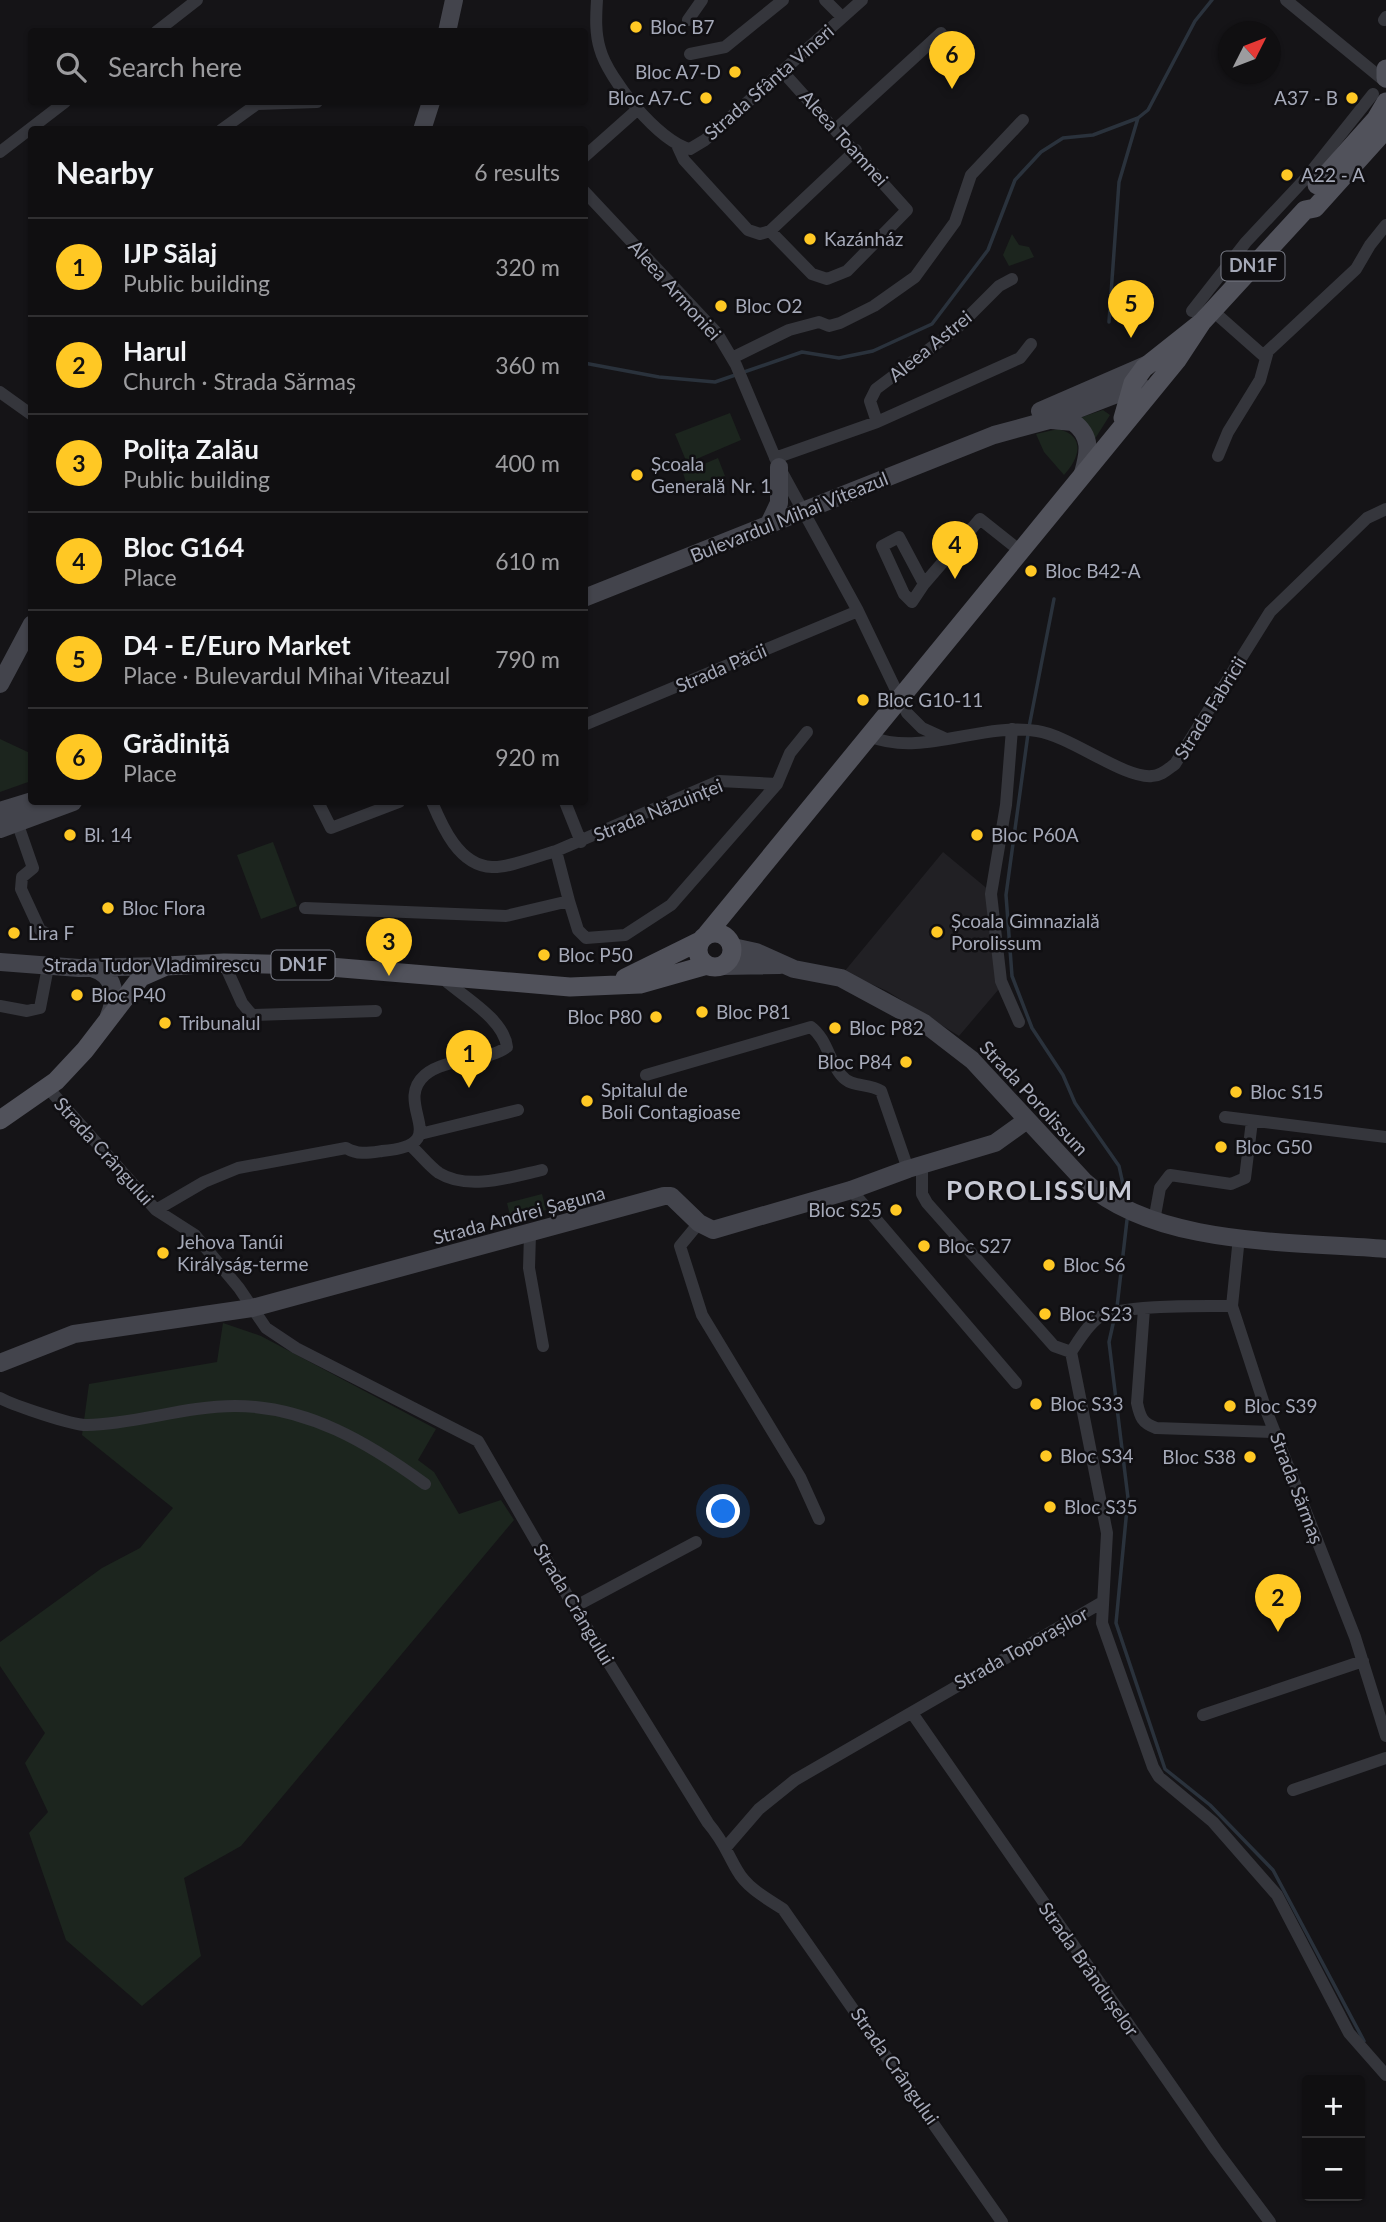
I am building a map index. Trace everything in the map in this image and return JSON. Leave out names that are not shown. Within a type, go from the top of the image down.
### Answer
[{"type":"main road","points":[[448,28],[454,0]]},
{"type":"main road","points":[[1386,67],[1386,80]]},
{"type":"main road","name":"Bulevardul Mihai Viteazul","points":[[1305,210],[1306,199],[1374,120],[1380,98]]},
{"type":"main road","points":[[423,126],[430,105]]},
{"type":"main road","name":"Bulevardul Mihai Viteazul","points":[[1150,363],[1202,315],[1305,210],[1315,208],[1386,129]]},
{"type":"main road","name":"Bulevardul Mihai Viteazul","points":[[994,435],[1049,420],[1125,390],[1177,360],[1202,315]]},
{"type":"main road","name":"Strada Tudor Vladimirescu","points":[[597,986],[644,970],[703,937],[736,900],[797,821],[871,737],[1019,550],[1177,360]]},
{"type":"main road","name":"Strada Tudor Vladimirescu","points":[[1116,432],[1125,390],[1150,363]]},
{"type":"main road","name":"Bulevardul Mihai Viteazul","points":[[588,596],[994,435],[1031,415],[1125,390]]},
{"type":"main road","points":[[1049,420],[1073,422],[1086,435],[1088,453],[1083,473]]},
{"type":"main road","points":[[768,526],[779,503],[777,462]]},
{"type":"main road","points":[[0,684],[28,632]]},
{"type":"main road","points":[[0,829],[5,814],[28,803]]},
{"type":"main road","points":[[5,814],[56,805]]},
{"type":"main road","points":[[732,945],[718,932],[703,937],[698,952],[715,965],[731,958],[736,900]]},
{"type":"main road","name":"Strada Porolissum","points":[[732,945],[756,952],[783,965]]},
{"type":"main road","name":"Strada Tudor Vladimirescu","points":[[0,962],[92,968],[224,963],[355,968],[518,985],[597,986],[660,980],[715,965]]},
{"type":"main road","name":"Strada Porolissum","points":[[715,965],[783,965],[841,978],[924,1023],[972,1060],[1095,1191],[1122,1209],[1154,1221],[1239,1237],[1386,1248]]},
{"type":"main road","name":"DN1F","points":[[0,1120],[48,1088],[104,1026],[141,977],[166,966]]},
{"type":"main road","points":[[92,968],[107,976],[113,988],[113,1007],[104,1026]]},
{"type":"main road","points":[[120,968],[130,972],[133,979],[125,996]]},
{"type":"main road","points":[[699,1223],[713,1230],[850,1190],[995,1143],[1027,1120]]},
{"type":"main road","name":"Strada Andrei Șaguna","points":[[0,1363],[74,1334],[252,1308],[664,1196],[671,1196],[699,1223]]},
{"type":"street","points":[[161,28],[197,0]]},
{"type":"street","name":"Strada Sfânta Vineri","points":[[597,0],[596,26],[600,50],[612,76],[638,109],[678,147],[690,149],[705,140],[862,0]]},
{"type":"street","points":[[688,20],[702,0]]},
{"type":"street","points":[[690,54],[725,47],[783,0]]},
{"type":"street","points":[[825,0],[842,17]]},
{"type":"street","points":[[1286,0],[1386,80]]},
{"type":"street","points":[[836,129],[941,33]]},
{"type":"street","points":[[1354,57],[1374,67],[1386,67]]},
{"type":"street","name":"Aleea Toamnei","points":[[770,231],[812,274],[827,279],[847,271],[906,213],[906,205],[782,71]]},
{"type":"street","points":[[1265,357],[1202,315],[1245,242],[1380,98]]},
{"type":"street","points":[[34,126],[61,105]]},
{"type":"street","points":[[227,126],[256,105]]},
{"type":"street","points":[[588,153],[638,109]]},
{"type":"street","points":[[734,361],[789,330],[819,322],[829,326],[840,323],[874,306],[915,277],[955,222],[971,175],[1023,120]]},
{"type":"street","points":[[0,152],[28,130]]},
{"type":"street","points":[[678,147],[684,160],[748,230],[760,234],[770,231],[856,150]]},
{"type":"street","name":"Aleea Armoniei","points":[[588,195],[717,332],[734,361],[777,462],[858,611],[900,699]]},
{"type":"street","points":[[1219,456],[1228,432],[1260,380],[1265,357],[1309,311],[1356,269],[1386,225]]},
{"type":"street","name":"Aleea Astrei","points":[[877,422],[870,401],[876,389],[932,349],[999,286],[1012,279]]},
{"type":"street","name":"Aleea Astrei","points":[[777,462],[877,422],[1020,358],[1031,344]]},
{"type":"street","points":[[0,392],[28,412]]},
{"type":"street","name":"Strada Fabricii","points":[[871,737],[893,743],[1016,729],[1039,731],[1065,738],[1133,772],[1149,777],[1160,775],[1175,764],[1270,612],[1367,518],[1386,509]]},
{"type":"street","points":[[924,584],[899,537],[882,546],[904,594],[912,602],[924,584],[980,519],[1019,550]]},
{"type":"street","name":"Strada Păcii","points":[[588,723],[858,611]]},
{"type":"street","points":[[900,699],[913,721],[931,734],[944,738]]},
{"type":"street","points":[[1016,729],[991,894],[1001,981],[1018,1022]]},
{"type":"street","points":[[555,851],[578,930],[586,938],[625,935],[646,924],[671,905],[777,784],[790,752],[807,732]]},
{"type":"street","name":"Strada Năzuinței","points":[[434,805],[449,836],[471,859],[491,867],[581,842],[719,781],[777,784]]},
{"type":"street","points":[[320,805],[331,828],[391,805]]},
{"type":"street","name":"Strada Năzuinței","points":[[566,805],[581,842]]},
{"type":"street","points":[[5,814],[33,868],[22,877],[21,889],[40,930],[46,933]]},
{"type":"street","points":[[305,908],[506,916],[569,901]]},
{"type":"street","points":[[224,963],[242,1003],[252,1015],[376,1011]]},
{"type":"street","points":[[0,1006],[27,1011],[40,1008],[48,967]]},
{"type":"street","points":[[421,1134],[413,1094],[415,1085],[427,1072],[507,1047],[506,1036],[494,1022],[440,976]]},
{"type":"street","points":[[646,1074],[811,1027],[818,1032],[841,1075],[851,1084],[881,1091],[915,1167],[927,1203],[1054,1346],[1071,1352],[1086,1330],[1105,1314],[1144,1309],[1232,1306]]},
{"type":"street","name":"Strada Crângului","points":[[48,1088],[156,1210],[195,1235],[265,1328],[296,1348],[478,1441],[574,1607],[708,1823],[727,1846],[737,1871],[758,1893],[783,1909],[832,1975],[1002,2222]]},
{"type":"street","points":[[156,1210],[238,1168],[346,1148],[355,1154],[411,1146],[421,1134],[518,1110]]},
{"type":"street","points":[[1225,1117],[1386,1137]]},
{"type":"street","points":[[1154,1221],[1160,1188],[1170,1175],[1231,1184],[1245,1178],[1252,1121]]},
{"type":"street","points":[[411,1146],[439,1172],[458,1180],[498,1180],[542,1170]]},
{"type":"street","points":[[850,1190],[1016,1383]]},
{"type":"street","points":[[699,1223],[680,1246],[702,1315],[800,1477],[819,1519]]},
{"type":"street","points":[[530,1234],[529,1268],[543,1346]]},
{"type":"street","name":"Strada Sărmaș","points":[[1239,1237],[1232,1306],[1275,1432],[1363,1661],[1386,1737]]},
{"type":"street","points":[[1144,1309],[1137,1403],[1140,1417],[1146,1425],[1156,1429],[1275,1432]]},
{"type":"street","name":"Strada Toporașilor","points":[[727,1846],[759,1809],[795,1780],[912,1713],[928,1700],[1101,1603],[1107,1533],[1071,1352]]},
{"type":"street","points":[[0,1398],[79,1425],[235,1406],[276,1410],[328,1426],[376,1448],[425,1484]]},
{"type":"street","points":[[574,1607],[696,1542]]},
{"type":"street","points":[[1101,1603],[1101,1623],[1159,1777],[1213,1822],[1277,1895],[1349,2033],[1386,2075]]},
{"type":"street","points":[[1203,1715],[1363,1661]]},
{"type":"street","name":"Strada Brândușelor","points":[[912,1713],[1208,2139],[1270,2222]]},
{"type":"street","points":[[1293,1790],[1386,1758]]},
{"type":"shaded area","points":[[1012,234],[1019,245],[1029,247],[1034,257],[1009,266],[1003,255]]},
{"type":"shaded area","points":[[1103,410],[1110,415],[1093,442],[1076,419]]},
{"type":"shaded area","points":[[730,413],[741,440],[687,463],[675,434]]},
{"type":"shaded area","points":[[1058,429],[1073,437],[1078,449],[1064,475],[1044,452],[1036,434]]},
{"type":"shaded area","points":[[718,458],[725,476],[689,491],[683,473]]},
{"type":"shaded area","points":[[0,739],[28,752],[28,782],[0,792]]},
{"type":"shaded area","points":[[273,842],[297,906],[261,919],[237,855]]},
{"type":"shaded area","name":"Școala Gimnazială Porolissum","points":[[943,852],[990,891],[1004,983],[959,1036],[887,991],[844,972]]},
{"type":"shaded area","points":[[542,1194],[546,1210],[511,1219],[507,1203]]},
{"type":"shaded area","points":[[223,1323],[261,1336],[436,1429],[418,1460],[434,1472],[459,1514],[501,1500],[514,1520],[241,1846],[184,1878],[201,1956],[142,2006],[66,1940],[29,1833],[48,1812],[25,1763],[45,1733],[0,1666],[0,1642],[102,1568],[140,1548],[173,1508],[82,1435],[89,1384],[217,1362]]},
{"type":"waterway","points":[[588,364],[659,377],[715,382],[802,352],[839,358],[873,351],[932,324],[988,250],[1015,180],[1041,152],[1063,138],[1093,135],[1138,118],[1148,110],[1195,21],[1212,0]]},
{"type":"waterway","points":[[1109,322],[1119,182],[1138,118]]},
{"type":"waterway","points":[[1029,727],[1054,599]]},
{"type":"waterway","points":[[1028,734],[1006,895],[1012,976],[1032,1028],[1063,1075],[1075,1103],[1119,1166],[1126,1198]]},
{"type":"waterway","points":[[1117,1307],[1127,1220]]},
{"type":"waterway","points":[[1115,1315],[1109,1342],[1128,1498],[1116,1623],[1165,1769],[1210,1805],[1273,1870],[1364,2041]]},
{"type":"place","name":"Bloc B7","points":[[636,27]]},
{"type":"place","name":"Bloc A7-D","points":[[735,72]]},
{"type":"place","name":"Grădiniță","points":[[952,89]]},
{"type":"place","name":"Bloc A7-C","points":[[706,98]]},
{"type":"place","name":"A37 - B","points":[[1352,98]]},
{"type":"place","name":"A22 - A","points":[[1287,175]]},
{"type":"place","name":"Kazánház","points":[[810,239]]},
{"type":"place","name":"Bloc O2","points":[[721,306]]},
{"type":"place","name":"D4 - E/Euro Market","points":[[1131,338]]},
{"type":"place","name":"Școala Generală Nr. 1","points":[[637,475]]},
{"type":"place","name":"Bloc B42-A","points":[[1031,571]]},
{"type":"place","name":"Bloc G164","points":[[955,579]]},
{"type":"place","name":"Bloc G10-11","points":[[863,700]]},
{"type":"place","name":"Bl. 14","points":[[70,835]]},
{"type":"place","name":"Bloc P60A","points":[[977,835]]},
{"type":"place","name":"Bloc Flora","points":[[108,908]]},
{"type":"place","name":"Școala Gimnazială Porolissum","points":[[937,932]]},
{"type":"place","name":"Lira F","points":[[14,933]]},
{"type":"place","name":"Bloc P50","points":[[544,955]]},
{"type":"place","name":"Polița Zalău","points":[[389,976]]},
{"type":"place","name":"Bloc P40","points":[[77,995]]},
{"type":"place","name":"Bloc P81","points":[[702,1012]]},
{"type":"place","name":"Bloc P80","points":[[656,1017]]},
{"type":"place","name":"Tribunalul","points":[[165,1023]]},
{"type":"place","name":"Bloc P82","points":[[835,1028]]},
{"type":"place","name":"Bloc P84","points":[[906,1062]]},
{"type":"place","name":"IJP Sălaj","points":[[469,1088]]},
{"type":"place","name":"Bloc S15","points":[[1236,1092]]},
{"type":"place","name":"Spitalul de Boli Contagioase","points":[[587,1101]]},
{"type":"place","name":"Bloc G50","points":[[1221,1147]]},
{"type":"place","name":"Bloc S25","points":[[896,1210]]},
{"type":"place","name":"Bloc S27","points":[[924,1246]]},
{"type":"place","name":"Jehova Tanúi Királyság-terme","points":[[163,1253]]},
{"type":"place","name":"Bloc S6","points":[[1049,1265]]},
{"type":"place","name":"Bloc S23","points":[[1045,1314]]},
{"type":"place","name":"Bloc S33","points":[[1036,1404]]},
{"type":"place","name":"Bloc S39","points":[[1230,1406]]},
{"type":"place","name":"Bloc S34","points":[[1046,1456]]},
{"type":"place","name":"Bloc S38","points":[[1250,1457]]},
{"type":"place","name":"Bloc S35","points":[[1050,1507]]},
{"type":"place","name":"Harul","points":[[1278,1632]]},
{"type":"district","name":"POROLISSUM","points":[[1040,1191]]}]
